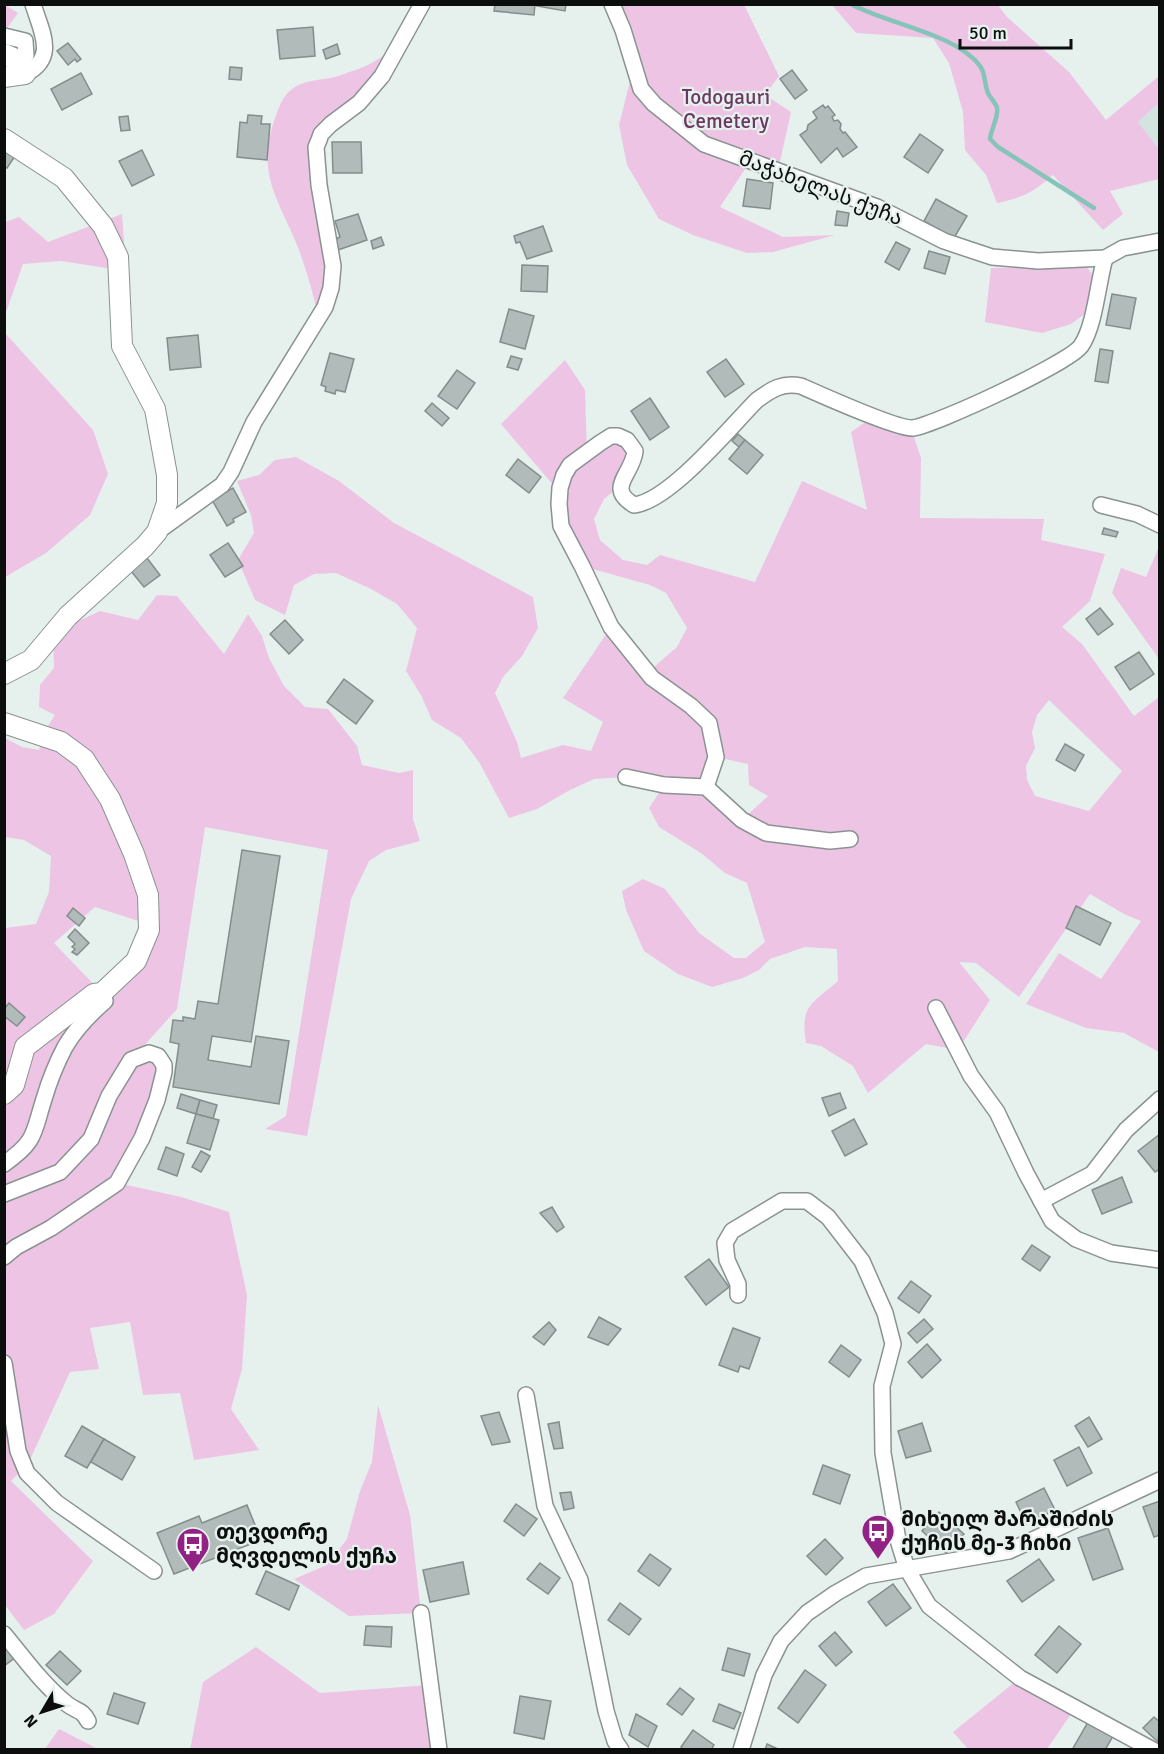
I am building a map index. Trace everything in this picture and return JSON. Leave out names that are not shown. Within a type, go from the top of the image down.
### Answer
[{"type":"street","points":[[17,63],[34,69],[45,56],[46,45],[33,4]]},
{"type":"street","points":[[4,674],[31,660],[68,616],[115,575],[156,532],[222,485],[231,472],[254,422],[325,307],[331,288],[333,266],[318,185],[316,147],[331,124],[359,103],[382,76],[422,4]]},
{"type":"street","name":"მაჭახელას ქუჩა","points":[[612,4],[623,30],[641,89],[654,104],[704,144],[877,207],[944,240],[992,257],[1038,261],[1105,258],[1123,248],[1160,241]]},
{"type":"street","points":[[4,36],[25,41],[26,56],[4,77]]},
{"type":"street","points":[[4,139],[64,178],[103,226],[118,257],[122,346],[155,409],[167,475],[167,503],[156,532]]},
{"type":"street","points":[[706,787],[716,757],[709,723],[691,706],[652,678],[611,627],[561,526],[560,488],[570,465],[611,436],[627,440],[635,451],[634,458],[620,488],[622,494],[634,505],[642,504],[674,483],[757,400],[771,389],[791,384],[911,428],[942,418],[1051,368],[1076,351],[1089,331],[1105,258]]},
{"type":"street","points":[[1101,505],[1137,514],[1160,525]]},
{"type":"street","points":[[4,723],[61,742],[84,759],[110,800],[134,854],[147,895],[149,930],[136,961],[102,993],[94,994],[25,1047],[14,1085],[4,1094]]},
{"type":"street","points":[[627,777],[664,785],[706,787],[742,820],[766,833],[830,842],[850,839]]},
{"type":"street","points":[[4,1164],[21,1152],[35,1132],[43,1100],[64,1048],[82,1021],[105,1001],[102,993]]},
{"type":"street","points":[[936,1008],[971,1076],[997,1112],[1052,1221],[1076,1239],[1111,1253],[1160,1260]]},
{"type":"street","points":[[4,1194],[60,1173],[91,1139],[109,1096],[131,1060],[149,1053],[158,1056],[164,1065],[164,1072],[157,1100],[142,1138],[117,1183],[4,1257]]},
{"type":"street","points":[[1041,1201],[1092,1174],[1126,1130],[1160,1099]]},
{"type":"street","points":[[738,1295],[738,1284],[727,1260],[725,1243],[732,1231],[782,1201],[807,1201],[828,1217],[862,1261],[885,1313],[893,1344],[882,1386],[883,1452],[898,1540],[907,1569],[929,1606],[1020,1678],[1153,1749]]},
{"type":"street","points":[[4,1363],[18,1451],[27,1473],[57,1503],[154,1571]]},
{"type":"street","points":[[526,1395],[545,1506],[580,1580],[606,1710],[615,1741],[621,1749]]},
{"type":"street","points":[[741,1749],[764,1675],[781,1641],[807,1613],[866,1576],[1009,1551],[1160,1479]]},
{"type":"street","points":[[421,1613],[439,1749]]},
{"type":"street","points":[[4,1634],[43,1682],[69,1706],[84,1713],[88,1721]]},
{"type":"shaded area","points":[[1159,103],[1159,149],[1138,122]]},
{"type":"green space","points":[[5,5],[18,13],[5,31]]},
{"type":"green space","name":"Todogauri Cemetery","points":[[618,5],[744,5],[779,76],[765,95],[791,112],[779,166],[733,150],[708,138],[670,109],[647,83],[637,65]]},
{"type":"green space","points":[[832,5],[998,5],[1007,17],[1069,72],[1106,120],[1159,76],[1159,103],[1138,122],[1159,149],[1159,179],[1110,191],[1123,214],[1103,230],[1053,175],[1027,194],[997,203],[986,175],[965,150],[963,112],[949,63],[933,38],[856,33]]},
{"type":"green space","points":[[400,44],[382,76],[321,134],[333,266],[318,316],[302,258],[278,202],[269,174],[269,141],[274,121],[283,99],[296,86],[361,68]]},
{"type":"green space","points":[[630,81],[656,114],[749,163],[720,207],[783,237],[835,235],[773,252],[747,253],[693,235],[659,219],[627,165],[619,125]]},
{"type":"green space","points":[[122,214],[126,271],[61,261],[23,264],[5,315],[5,222],[19,217],[48,242]]},
{"type":"green space","points":[[1086,266],[1098,282],[1093,308],[1071,324],[1042,333],[985,322],[991,268]]},
{"type":"green space","points":[[5,333],[93,430],[108,474],[90,515],[46,553],[5,577]]},
{"type":"green space","points":[[565,360],[585,390],[587,454],[604,443],[620,441],[629,451],[615,490],[604,499],[594,519],[600,540],[623,560],[647,565],[660,555],[755,582],[802,481],[867,510],[851,432],[874,416],[911,428],[921,458],[920,518],[1044,519],[1041,540],[1105,554],[1090,601],[1062,627],[1082,644],[1134,716],[1159,697],[1159,1052],[1124,1033],[1086,1028],[1026,1004],[1059,953],[1101,979],[1141,921],[1090,894],[1019,997],[976,963],[959,962],[990,1000],[958,1050],[926,1044],[868,1093],[853,1066],[821,1046],[806,1043],[806,1013],[814,1001],[838,981],[837,949],[805,947],[770,959],[759,970],[743,978],[712,987],[678,974],[644,951],[626,910],[622,891],[643,879],[665,889],[699,933],[734,958],[746,958],[765,942],[747,883],[725,873],[701,853],[659,827],[649,808],[664,785],[626,777],[594,779],[537,809],[509,818],[479,762],[461,738],[432,720],[421,695],[406,671],[417,628],[397,604],[336,573],[314,574],[294,585],[285,615],[255,600],[238,560],[254,533],[251,515],[237,481],[259,475],[275,460],[296,457],[339,481],[394,523],[533,597],[538,628],[522,656],[503,677],[495,693],[517,742],[521,758],[563,745],[591,751],[603,722],[563,698],[611,627],[652,677],[655,666],[677,647],[687,628],[666,593],[650,585],[582,566],[555,487],[501,424]],"holes":[[[1049,700],[1122,771],[1089,811],[1035,796],[1027,780],[1026,766],[1035,748],[1032,732],[1037,715]],[[716,757],[748,764],[749,785],[768,796],[742,820],[706,787]]]},
{"type":"green space","points":[[1159,547],[1160,659],[1112,593],[1121,568],[1146,577]]},
{"type":"green space","points":[[157,595],[177,596],[224,654],[248,614],[262,636],[269,658],[284,686],[305,707],[328,709],[357,746],[362,765],[399,773],[413,770],[413,819],[420,841],[386,850],[369,861],[351,899],[307,1136],[265,1129],[286,1116],[328,850],[205,827],[177,1009],[133,1058],[139,1056],[164,1065],[118,1183],[181,1197],[229,1212],[247,1295],[242,1369],[231,1409],[259,1450],[194,1460],[180,1393],[143,1395],[130,1322],[90,1328],[99,1369],[70,1372],[29,1462],[11,1481],[93,1561],[54,1614],[24,1630],[5,1605],[5,928],[36,924],[49,892],[51,856],[24,840],[5,837],[5,738],[22,747],[39,750],[46,729],[55,715],[39,707],[40,685],[54,668],[53,633],[100,611],[138,620]],"holes":[[[95,907],[148,924],[133,967],[102,993],[54,943]]]},
{"type":"green space","points":[[378,1405],[410,1515],[421,1613],[349,1616],[294,1579],[327,1565],[347,1539],[360,1491],[372,1462]]},
{"type":"green space","points":[[256,1647],[320,1693],[430,1685],[439,1750],[190,1750],[203,1682]]},
{"type":"green space","points":[[1020,1678],[1075,1708],[1047,1749],[968,1749],[953,1732]]},
{"type":"green space","points":[[59,1729],[98,1749],[45,1749]]},
{"type":"building","points":[[495,4],[535,4],[534,15],[494,11]]},
{"type":"building","points":[[538,4],[566,4],[565,11],[537,6]]},
{"type":"building","points":[[313,27],[315,56],[280,59],[277,30]]},
{"type":"building","points":[[68,43],[81,59],[77,62],[75,59],[68,65],[57,51]]},
{"type":"building","points":[[337,44],[340,54],[326,59],[323,50]]},
{"type":"building","points":[[230,67],[242,68],[241,80],[229,79]]},
{"type":"building","points":[[792,70],[807,90],[795,99],[780,79]]},
{"type":"building","points":[[81,73],[92,94],[62,110],[51,89]]},
{"type":"building","points":[[823,105],[825,108],[828,106],[835,115],[832,117],[834,121],[838,120],[841,124],[840,129],[857,147],[843,157],[837,148],[821,163],[800,135],[817,118],[813,112]]},
{"type":"building","points":[[248,115],[262,116],[261,124],[270,124],[267,160],[237,157],[240,122],[247,123]]},
{"type":"building","points":[[128,116],[130,130],[121,131],[119,117]]},
{"type":"building","points":[[920,134],[943,150],[928,173],[904,157]]},
{"type":"building","points":[[332,142],[361,142],[362,173],[333,173]]},
{"type":"building","points":[[4,150],[15,156],[7,168],[4,167]]},
{"type":"building","points":[[142,150],[154,175],[132,186],[119,161]]},
{"type":"building","points":[[747,179],[773,183],[770,209],[743,206]]},
{"type":"building","points":[[936,199],[967,216],[954,238],[924,221]]},
{"type":"building","points":[[837,211],[849,213],[847,226],[835,225]]},
{"type":"building","points":[[358,214],[367,240],[338,250],[335,239],[340,237],[335,221]]},
{"type":"building","points":[[543,226],[552,251],[527,259],[520,242],[516,243],[514,236]]},
{"type":"building","points":[[381,237],[384,245],[373,249],[371,241]]},
{"type":"building","points":[[896,242],[910,249],[899,270],[885,262]]},
{"type":"building","points":[[929,251],[950,257],[945,274],[924,268]]},
{"type":"building","points":[[522,265],[548,266],[547,292],[521,291]]},
{"type":"building","points":[[1112,294],[1136,298],[1130,329],[1106,325]]},
{"type":"building","points":[[509,309],[534,316],[525,349],[500,342]]},
{"type":"building","points":[[198,335],[201,367],[170,370],[167,338]]},
{"type":"building","points":[[1100,349],[1113,351],[1108,383],[1095,381]]},
{"type":"building","points":[[330,353],[354,359],[345,392],[336,390],[335,394],[325,391],[326,387],[321,385]]},
{"type":"building","points":[[511,356],[522,359],[518,370],[507,367]]},
{"type":"building","points":[[726,359],[744,384],[725,397],[707,372]]},
{"type":"building","points":[[457,370],[475,383],[457,409],[438,396]]},
{"type":"building","points":[[650,398],[669,427],[650,440],[631,411]]},
{"type":"building","points":[[432,403],[449,418],[442,426],[425,411]]},
{"type":"building","points":[[738,434],[745,440],[739,447],[732,441]]},
{"type":"building","points":[[745,440],[763,455],[747,474],[729,459]]},
{"type":"building","points":[[518,459],[541,477],[529,493],[506,475]]},
{"type":"building","points":[[233,488],[246,512],[233,519],[234,522],[227,526],[212,500]]},
{"type":"building","points":[[1104,528],[1118,532],[1116,537],[1102,534]]},
{"type":"building","points":[[228,543],[243,566],[225,577],[210,555]]},
{"type":"building","points":[[147,558],[160,575],[144,587],[131,571]]},
{"type":"building","points":[[1100,608],[1113,624],[1098,635],[1086,619]]},
{"type":"building","points":[[285,620],[303,640],[289,654],[270,634]]},
{"type":"building","points":[[1139,652],[1154,674],[1130,690],[1115,667]]},
{"type":"building","points":[[344,679],[373,701],[356,724],[327,702]]},
{"type":"building","points":[[1065,744],[1084,755],[1075,771],[1056,760]]},
{"type":"building","points":[[242,850],[280,856],[251,1042],[212,1036],[208,1060],[251,1067],[256,1036],[289,1041],[279,1104],[173,1087],[179,1044],[170,1042],[173,1020],[183,1021],[183,1017],[195,1019],[198,1001],[218,1004]]},
{"type":"building","points":[[1076,906],[1111,923],[1100,945],[1066,928]]},
{"type":"building","points":[[73,908],[85,918],[79,926],[67,916]]},
{"type":"building","points":[[75,929],[89,943],[77,955],[72,952],[75,944],[68,937]]},
{"type":"building","points":[[9,1003],[25,1017],[17,1026],[4,1016],[4,1009]]},
{"type":"building","points":[[840,1093],[846,1108],[829,1116],[822,1098]]},
{"type":"building","points":[[181,1094],[200,1100],[196,1114],[177,1108]]},
{"type":"building","points":[[200,1100],[217,1105],[213,1119],[196,1114]]},
{"type":"building","points":[[196,1114],[219,1120],[210,1150],[187,1143]]},
{"type":"building","points":[[854,1119],[867,1144],[845,1156],[832,1131]]},
{"type":"building","points":[[1160,1134],[1160,1169],[1155,1172],[1138,1151]]},
{"type":"building","points":[[166,1147],[184,1154],[177,1176],[158,1169]]},
{"type":"building","points":[[201,1151],[210,1156],[201,1172],[192,1167]]},
{"type":"building","points":[[1122,1177],[1132,1202],[1102,1214],[1092,1190]]},
{"type":"building","points":[[552,1207],[564,1227],[557,1232],[540,1213]]},
{"type":"building","points":[[1032,1245],[1050,1257],[1040,1271],[1022,1259]]},
{"type":"building","points":[[709,1259],[729,1287],[706,1305],[685,1277]]},
{"type":"building","points":[[911,1281],[931,1296],[919,1313],[898,1298]]},
{"type":"building","points":[[599,1317],[621,1329],[608,1345],[588,1337]]},
{"type":"building","points":[[924,1319],[933,1329],[917,1343],[908,1333]]},
{"type":"building","points":[[549,1322],[556,1330],[544,1345],[533,1337]]},
{"type":"building","points":[[733,1328],[760,1338],[749,1369],[740,1366],[738,1372],[719,1365]]},
{"type":"building","points":[[927,1344],[941,1360],[922,1378],[908,1362]]},
{"type":"building","points":[[841,1345],[861,1360],[849,1377],[829,1362]]},
{"type":"building","points":[[499,1412],[510,1442],[492,1445],[481,1416]]},
{"type":"building","points":[[1089,1417],[1102,1439],[1088,1447],[1075,1426]]},
{"type":"building","points":[[559,1422],[563,1448],[554,1449],[548,1424]]},
{"type":"building","points":[[922,1423],[931,1451],[906,1458],[898,1431]]},
{"type":"building","points":[[82,1426],[104,1439],[87,1468],[65,1456]]},
{"type":"building","points":[[104,1439],[135,1457],[122,1480],[91,1462]]},
{"type":"building","points":[[1079,1447],[1092,1473],[1067,1486],[1054,1460]]},
{"type":"building","points":[[823,1465],[850,1475],[840,1504],[813,1494]]},
{"type":"building","points":[[1044,1488],[1055,1510],[1026,1524],[1016,1502]]},
{"type":"building","points":[[571,1492],[574,1508],[564,1510],[560,1493]]},
{"type":"building","points":[[1160,1501],[1160,1535],[1154,1537],[1143,1507]]},
{"type":"building","points":[[516,1504],[537,1519],[524,1536],[504,1521]]},
{"type":"building","points":[[247,1505],[261,1540],[174,1574],[157,1533],[199,1516],[202,1523]]},
{"type":"building","points":[[939,1512],[964,1534],[946,1553],[922,1531]]},
{"type":"building","points":[[1108,1528],[1123,1569],[1093,1580],[1078,1538]]},
{"type":"building","points":[[825,1539],[843,1558],[826,1575],[807,1556]]},
{"type":"building","points":[[650,1554],[671,1569],[659,1586],[638,1571]]},
{"type":"building","points":[[1039,1559],[1054,1580],[1022,1602],[1007,1581]]},
{"type":"building","points":[[463,1562],[469,1594],[430,1602],[423,1570]]},
{"type":"building","points":[[540,1563],[560,1578],[548,1594],[527,1579]]},
{"type":"building","points":[[266,1571],[299,1586],[289,1610],[256,1594]]},
{"type":"building","points":[[893,1584],[911,1608],[886,1626],[868,1602]]},
{"type":"building","points":[[620,1603],[641,1619],[629,1635],[608,1620]]},
{"type":"building","points":[[366,1626],[392,1627],[391,1647],[364,1645]]},
{"type":"building","points":[[1059,1626],[1081,1644],[1057,1673],[1035,1655]]},
{"type":"building","points":[[835,1632],[852,1652],[836,1666],[819,1646]]},
{"type":"building","points":[[4,1641],[16,1657],[4,1666]]},
{"type":"building","points":[[728,1648],[750,1654],[744,1676],[722,1670]]},
{"type":"building","points":[[60,1651],[81,1671],[67,1685],[46,1665]]},
{"type":"building","points":[[805,1670],[826,1685],[798,1723],[778,1708]]},
{"type":"building","points":[[680,1688],[694,1699],[682,1715],[667,1704]]},
{"type":"building","points":[[114,1693],[145,1703],[138,1724],[107,1714]]},
{"type":"building","points":[[520,1696],[551,1701],[544,1739],[514,1733]]},
{"type":"building","points":[[719,1704],[741,1713],[734,1729],[713,1721]]},
{"type":"building","points":[[636,1714],[657,1726],[648,1747],[629,1735]]},
{"type":"building","points":[[1154,1717],[1160,1722],[1158,1742],[1143,1728]]},
{"type":"building","points":[[1088,1722],[1113,1736],[1105,1750],[1072,1750]]},
{"type":"building","points":[[693,1730],[714,1745],[711,1750],[684,1750],[681,1747]]},
{"type":"building","points":[[767,1744],[780,1750],[765,1750]]},
{"type":"waterway","points":[[851,4],[938,37],[969,55],[982,69],[988,93],[997,108],[990,139],[998,147],[1094,208]]},
{"type":"place","name":"მიხეილ შარაშიძის ქუჩის მე-3 ჩიხი","points":[[878,1560]]},
{"type":"place","name":"თევდორე მღვდელის ქუჩა","points":[[193,1573]]}]
